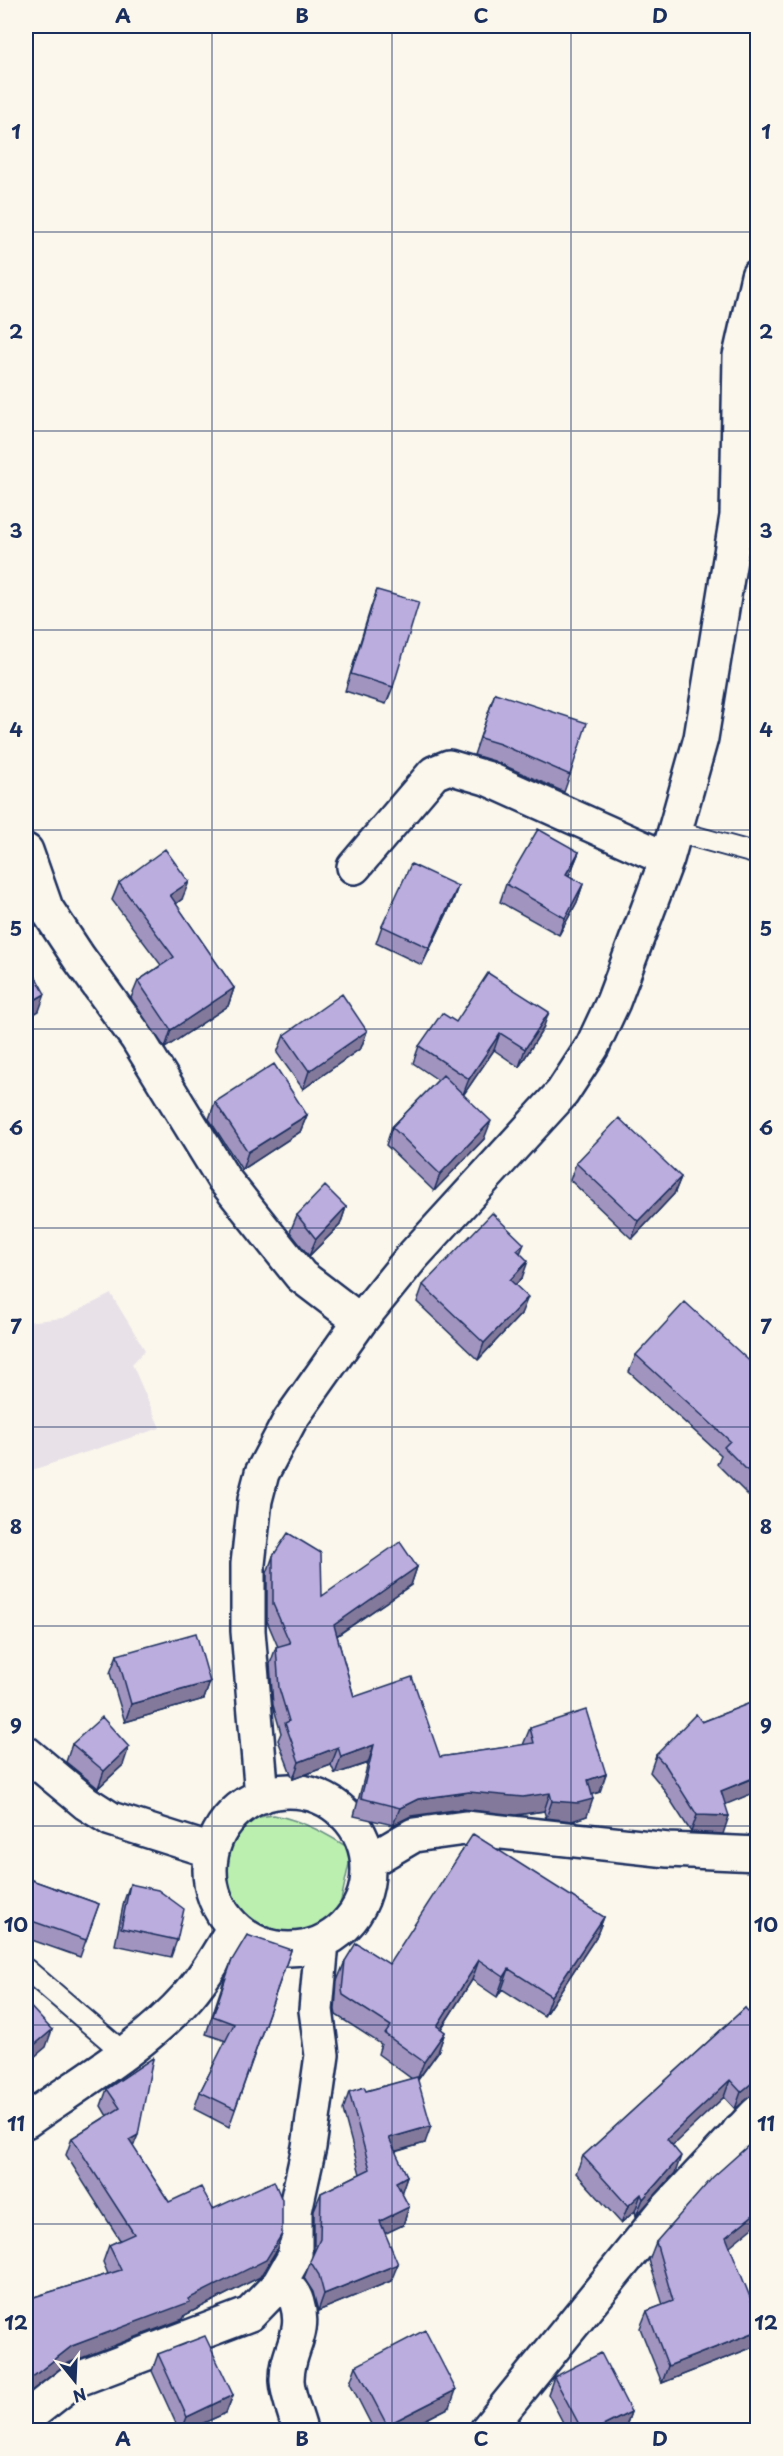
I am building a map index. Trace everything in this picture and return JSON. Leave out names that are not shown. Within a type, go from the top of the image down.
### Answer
[{"type":"street","points":[[262,1796],[248,1631],[248,1564],[255,1500],[262,1473],[282,1434],[360,1321],[412,1257],[562,1093],[592,1047],[613,1002],[671,845],[701,738],[736,516],[740,356],[758,276]]},
{"type":"street","points":[[354,867],[435,773],[449,767],[486,778],[671,845]]},
{"type":"street","points":[[26,851],[46,908],[137,1038],[224,1178],[301,1276],[360,1321]]},
{"type":"street","points":[[26,1753],[86,1803],[111,1819],[212,1851]]},
{"type":"street","points":[[298,1791],[321,1798],[331,1803],[350,1819],[362,1839],[368,1862],[368,1882],[358,1910],[346,1926],[322,1942],[302,1949],[270,1948],[251,1940],[234,1927],[215,1899],[210,1873],[212,1851],[221,1830],[232,1815],[246,1804],[262,1796],[298,1791]]},
{"type":"street","points":[[368,1862],[414,1835],[465,1828],[668,1850],[758,1854]]},
{"type":"street","points":[[26,2121],[159,2026],[188,1995],[207,1970],[234,1927]]},
{"type":"street","points":[[26,2418],[73,2381],[250,2314],[279,2284],[295,2256],[295,2211],[309,2147],[322,2055],[316,2010],[322,1942]]},
{"type":"street","points":[[499,2425],[656,2221],[751,2132]]},
{"type":"street","points":[[279,2284],[288,2287],[294,2295],[301,2322],[287,2380],[300,2430]]},
{"type":"lane","points":[[671,845],[758,854]]},
{"type":"lane","points":[[26,1970],[124,2053]]},
{"type":"shaded area","points":[[111,1294],[145,1350],[132,1364],[160,1428],[26,1472],[26,1322],[63,1318]]},
{"type":"green space","points":[[274,1815],[315,1829],[352,1850],[337,1919],[306,1930],[273,1934],[252,1929],[232,1912],[220,1886],[218,1872],[222,1845],[233,1828],[238,1825],[255,1818]]},
{"type":"building","points":[[377,590],[419,602],[393,687],[351,674]]},
{"type":"building","points":[[495,693],[587,723],[570,775],[500,744],[480,738]]},
{"type":"building","points":[[538,829],[579,852],[566,874],[583,884],[565,918],[506,884]]},
{"type":"building","points":[[165,849],[189,882],[170,895],[234,988],[171,1030],[138,981],[174,957],[119,883]]},
{"type":"building","points":[[411,864],[458,886],[429,948],[382,926]]},
{"type":"building","points":[[26,959],[45,994],[26,1005]]},
{"type":"building","points":[[488,973],[549,1012],[525,1049],[500,1033],[469,1079],[419,1046],[442,1013],[456,1022]]},
{"type":"building","points":[[342,994],[367,1031],[309,1071],[284,1035]]},
{"type":"building","points":[[274,1064],[307,1115],[248,1152],[215,1102]]},
{"type":"building","points":[[443,1075],[491,1121],[440,1174],[392,1127]]},
{"type":"building","points":[[619,1118],[681,1177],[638,1221],[576,1163]]},
{"type":"building","points":[[325,1186],[346,1207],[316,1239],[297,1215]]},
{"type":"building","points":[[492,1213],[524,1244],[517,1250],[528,1261],[510,1280],[528,1297],[484,1343],[423,1285]]},
{"type":"building","points":[[685,1302],[758,1369],[758,1481],[724,1447],[730,1441],[636,1355]]},
{"type":"building","points":[[288,1533],[321,1553],[322,1596],[400,1542],[417,1567],[334,1625],[354,1697],[412,1677],[440,1757],[534,1743],[530,1728],[586,1710],[606,1774],[588,1780],[593,1799],[578,1803],[552,1801],[550,1793],[523,1797],[469,1792],[418,1799],[400,1808],[361,1798],[374,1745],[341,1757],[338,1747],[299,1762],[285,1723],[289,1721],[279,1688],[276,1647],[290,1643],[273,1604],[273,1556]]},
{"type":"building","points":[[196,1633],[210,1682],[131,1704],[117,1655]]},
{"type":"building","points":[[758,1700],[758,1776],[721,1791],[729,1816],[697,1815],[666,1766],[656,1755],[696,1714],[702,1722]]},
{"type":"building","points":[[102,1717],[129,1747],[104,1771],[72,1744]]},
{"type":"building","points":[[473,1834],[604,1917],[551,1996],[509,1969],[504,1977],[479,1960],[437,2026],[445,2032],[424,2062],[385,2034],[391,2026],[343,1995],[345,1961],[356,1943],[389,1964]]},
{"type":"building","points":[[26,1878],[99,1904],[86,1940],[26,1919]]},
{"type":"building","points":[[130,1884],[158,1890],[184,1909],[177,1940],[121,1928]]},
{"type":"building","points":[[247,1935],[291,1950],[235,2109],[200,2092],[234,2024],[213,2016],[232,1960]]},
{"type":"building","points":[[26,2002],[52,2030],[26,2052]]},
{"type":"building","points":[[745,2008],[758,2021],[758,2078],[741,2092],[730,2080],[667,2139],[681,2156],[643,2199],[641,2194],[628,2206],[583,2156]]},
{"type":"building","points":[[153,2058],[138,2135],[129,2140],[169,2202],[201,2187],[213,2209],[274,2181],[282,2200],[282,2234],[266,2260],[188,2299],[190,2302],[72,2346],[26,2382],[26,2273],[31,2298],[121,2270],[109,2245],[134,2234],[72,2138],[120,2108],[107,2089]]},
{"type":"building","points":[[417,2077],[431,2126],[389,2138],[407,2176],[396,2182],[409,2207],[380,2221],[398,2264],[324,2294],[319,2275],[310,2261],[320,2239],[321,2193],[370,2169],[349,2092],[364,2087],[366,2091]]},
{"type":"building","points":[[749,2145],[758,2151],[758,2211],[726,2237],[758,2317],[758,2331],[668,2366],[647,2311],[673,2301],[656,2242],[713,2177]]},
{"type":"building","points":[[425,2330],[456,2390],[387,2425],[356,2366]]},
{"type":"building","points":[[205,2336],[233,2395],[187,2417],[158,2354]]},
{"type":"building","points":[[601,2353],[631,2412],[595,2430],[582,2430],[554,2377]]}]
